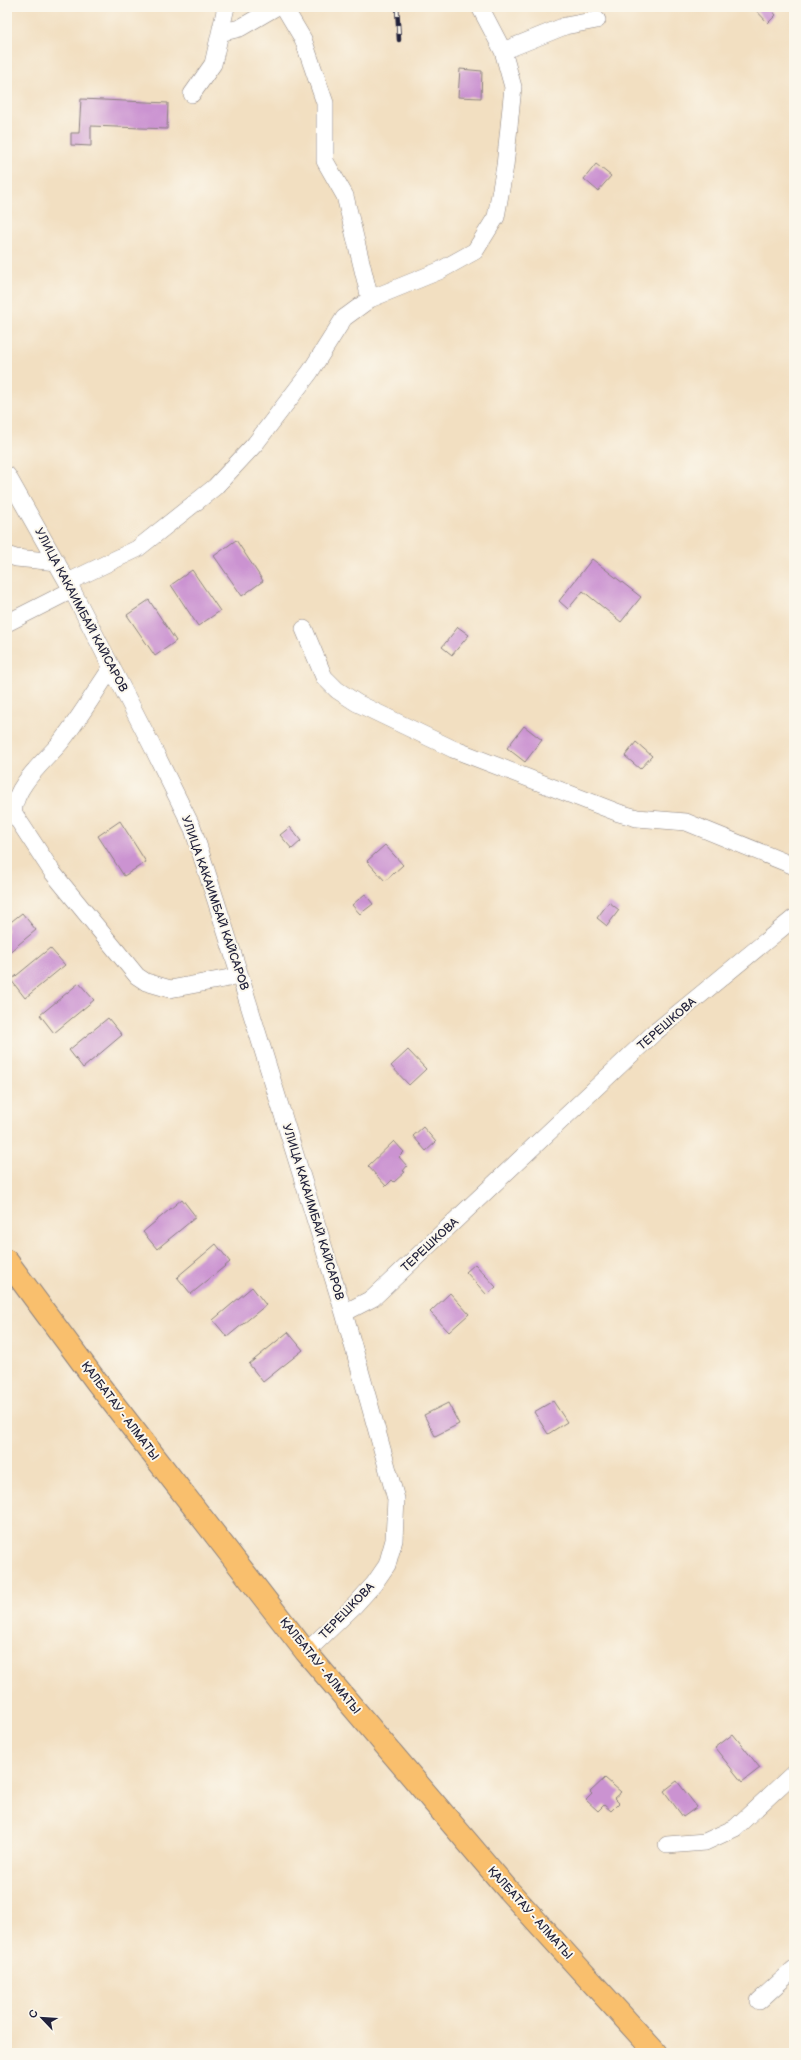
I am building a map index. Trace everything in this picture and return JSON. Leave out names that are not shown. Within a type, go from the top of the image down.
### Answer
[{"type":"highway","name":"ҚАЛБАТАУ - АЛМАТЫ","points":[[7,1261],[96,1381],[306,1652],[509,1891],[656,2053]]},
{"type":"street","points":[[192,94],[213,64],[226,7]]},
{"type":"street","points":[[220,33],[240,28],[276,7]]},
{"type":"street","points":[[284,7],[303,39],[325,103],[325,161],[345,196],[370,299]]},
{"type":"street","points":[[7,623],[70,586],[137,550],[215,487],[256,444],[310,372],[344,318],[370,299],[439,271],[475,252],[496,217],[505,166],[513,87],[503,51],[480,7]]},
{"type":"street","points":[[503,51],[565,26],[597,20]]},
{"type":"street","name":"УЛИЦА КАКАИМБАЙ КАЙСАРОВ","points":[[7,475],[70,586],[193,829],[344,1314]]},
{"type":"street","points":[[7,555],[16,558],[57,562]]},
{"type":"street","points":[[304,629],[324,677],[337,690],[370,710],[453,749],[590,801],[619,814],[637,818],[686,822],[794,866]]},
{"type":"street","points":[[112,667],[61,742],[21,789],[14,802],[13,812],[53,873],[137,976],[146,982],[170,989],[240,976]]},
{"type":"street","name":"ТЕРЕШКОВА","points":[[306,1652],[355,1605],[374,1584],[387,1565],[394,1540],[396,1500],[344,1314],[373,1298],[654,1033],[794,918]]},
{"type":"street","points":[[667,1845],[705,1842],[735,1828],[794,1773]]},
{"type":"street","points":[[759,2001],[794,1969]]},
{"type":"building","points":[[753,7],[769,7],[776,15],[768,23]]},
{"type":"building","points":[[460,69],[482,71],[481,98],[458,97]]},
{"type":"building","points":[[81,99],[168,103],[167,129],[91,126],[91,146],[71,145],[71,133],[79,133]]},
{"type":"building","points":[[596,164],[611,176],[598,191],[584,179]]},
{"type":"building","points":[[236,540],[263,581],[242,596],[214,556]]},
{"type":"building","points":[[592,559],[641,597],[621,622],[583,591],[568,609],[559,601]]},
{"type":"building","points":[[192,570],[220,611],[198,626],[171,585]]},
{"type":"building","points":[[149,600],[176,641],[155,656],[127,615]]},
{"type":"building","points":[[458,627],[469,635],[452,655],[442,647]]},
{"type":"building","points":[[524,726],[542,740],[525,762],[507,748]]},
{"type":"building","points":[[636,742],[652,756],[640,769],[625,756]]},
{"type":"building","points":[[120,821],[146,862],[124,876],[98,836]]},
{"type":"building","points":[[290,827],[301,841],[292,849],[280,835]]},
{"type":"building","points":[[385,845],[403,865],[385,881],[367,861]]},
{"type":"building","points":[[365,894],[373,904],[360,914],[352,905]]},
{"type":"building","points":[[609,902],[619,910],[607,926],[597,918]]},
{"type":"building","points":[[22,913],[36,930],[7,954],[7,925]]},
{"type":"building","points":[[50,948],[65,965],[25,998],[11,980]]},
{"type":"building","points":[[79,983],[94,1000],[54,1033],[40,1015]]},
{"type":"building","points":[[108,1018],[122,1035],[83,1068],[69,1050]]},
{"type":"building","points":[[408,1050],[426,1069],[409,1085],[391,1066]]},
{"type":"building","points":[[423,1127],[436,1142],[426,1151],[413,1136]]},
{"type":"building","points":[[394,1141],[404,1152],[399,1157],[407,1166],[403,1171],[405,1172],[394,1182],[392,1180],[386,1186],[368,1166]]},
{"type":"building","points":[[182,1199],[196,1217],[157,1249],[143,1232]]},
{"type":"building","points":[[216,1244],[230,1262],[191,1294],[177,1277]]},
{"type":"building","points":[[475,1264],[496,1287],[487,1295],[466,1272]]},
{"type":"building","points":[[252,1287],[266,1305],[227,1337],[213,1320]]},
{"type":"building","points":[[450,1293],[469,1314],[449,1332],[430,1312]]},
{"type":"building","points":[[288,1332],[303,1350],[263,1382],[249,1364]]},
{"type":"building","points":[[553,1401],[567,1422],[548,1434],[534,1412]]},
{"type":"building","points":[[448,1403],[459,1424],[435,1436],[424,1415]]},
{"type":"building","points":[[733,1734],[760,1768],[742,1782],[715,1748]]},
{"type":"building","points":[[605,1778],[621,1792],[614,1798],[619,1803],[611,1811],[604,1805],[598,1811],[586,1800],[592,1794],[590,1792]]},
{"type":"building","points":[[677,1781],[697,1807],[683,1817],[664,1791]]},
{"type":"railway","points":[[397,7],[399,40]]}]
